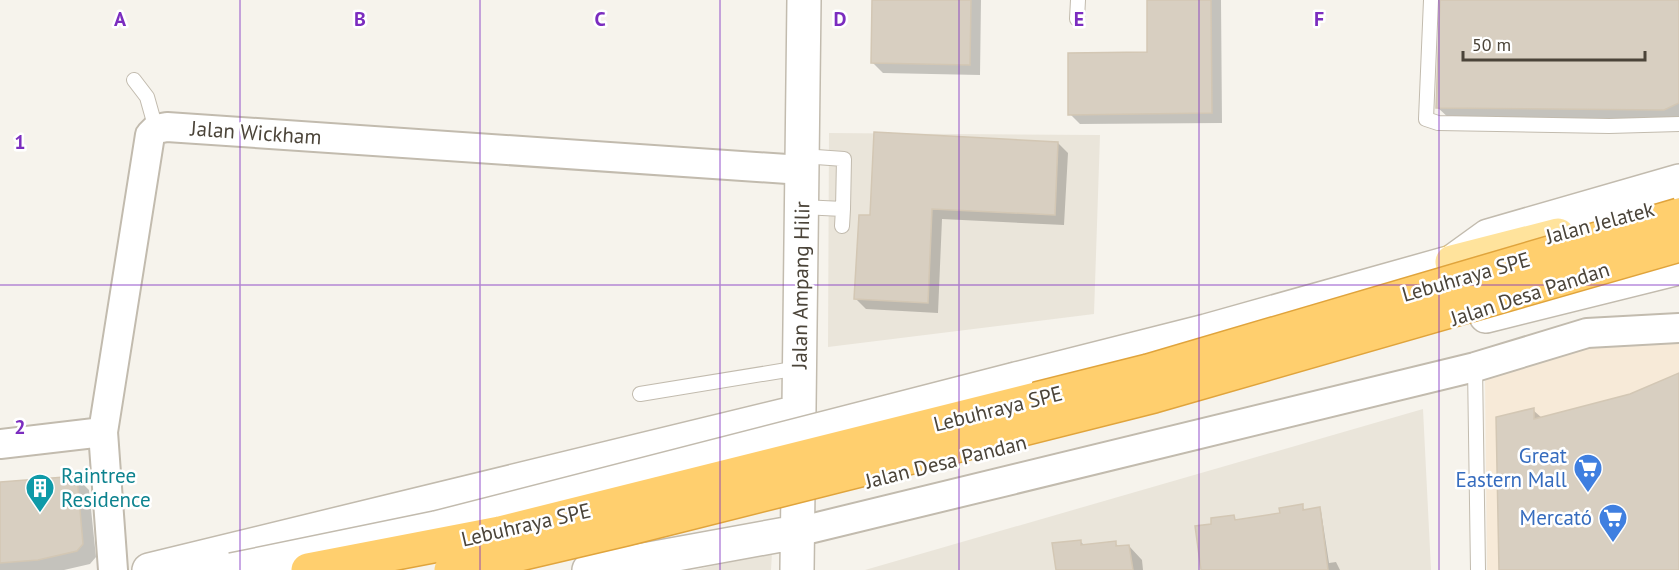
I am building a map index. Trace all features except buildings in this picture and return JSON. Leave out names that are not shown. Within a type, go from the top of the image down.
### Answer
[{"type":"highway","name":"Lebuhraya SPE","points":[[308,570],[500,533],[1148,371],[1679,214]]},
{"type":"highway","name":"Lebuhraya SPE","points":[[451,570],[626,529],[1154,396],[1679,245]]},
{"type":"main road","name":"Jalan Jelatek","points":[[1452,262],[1679,201]]},
{"type":"street","name":"Jalan Ampang Hilir","points":[[796,570],[804,0]]},
{"type":"street","name":"Jalan Wickham","points":[[156,129],[167,127],[802,163]]},
{"type":"street","points":[[113,570],[104,432],[150,135],[156,129]]},
{"type":"street","points":[[1637,193],[1652,178],[1679,163]]},
{"type":"street","points":[[232,570],[436,528],[1206,331],[1452,262],[1488,236],[1679,182]]},
{"type":"street","name":"Jalan Desa Pandan","points":[[1382,343],[1679,245]]},
{"type":"street","name":"Jalan Desa Pandan","points":[[507,570],[1028,442],[1382,343],[1679,268]]},
{"type":"street","points":[[1602,286],[1679,280]]},
{"type":"street","points":[[589,570],[797,532],[1475,367],[1587,333],[1679,328]]},
{"type":"street","points":[[149,570],[798,412]]},
{"type":"street","points":[[0,444],[104,432]]},
{"type":"lane","points":[[1077,20],[1078,0]]},
{"type":"lane","points":[[1431,0],[1426,118],[1438,123],[1610,126],[1679,124]]},
{"type":"lane","points":[[134,80],[147,97],[156,129]]},
{"type":"lane","points":[[802,163],[844,159],[843,226]]},
{"type":"lane","points":[[802,207],[843,209]]},
{"type":"lane","points":[[1475,367],[1478,570]]},
{"type":"lane","points":[[640,394],[799,368]]},
{"type":"shaded area","points":[[829,133],[1100,135],[1094,314],[828,347]]},
{"type":"shaded area","name":"Great Eastern Mall","points":[[1679,339],[1679,570],[1487,570],[1485,374],[1589,344]]},
{"type":"shaded area","points":[[1423,409],[1431,570],[865,570]]},
{"type":"shaded area","points":[[772,553],[771,570],[694,570]]},
{"type":"place","name":"Great Eastern Mall","points":[[1588,494]]},
{"type":"place","name":"Raintree Residence","points":[[40,514]]},
{"type":"place","name":"Mercató","points":[[1613,544]]}]
